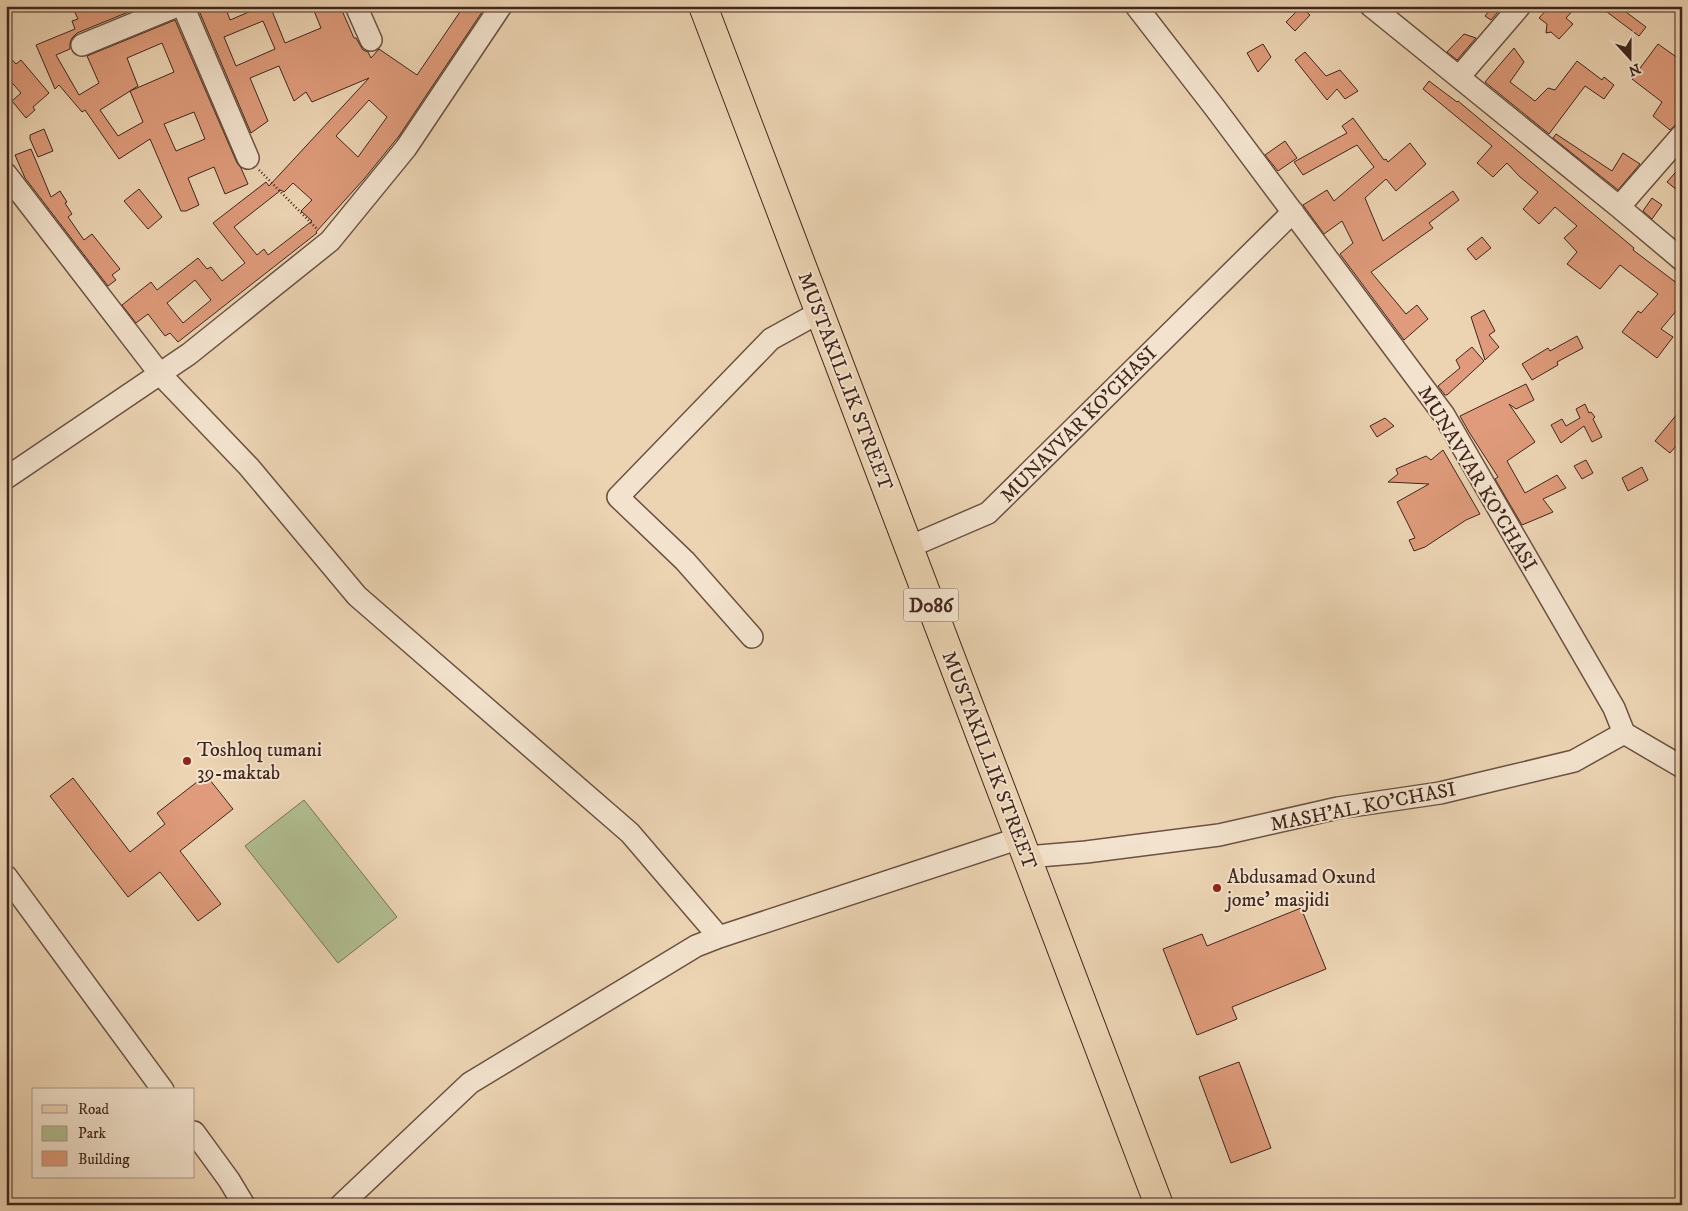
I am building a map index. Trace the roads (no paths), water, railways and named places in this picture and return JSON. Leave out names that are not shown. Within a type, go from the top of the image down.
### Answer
[{"type":"main road","name":"MUSTAKILLIK STREET","points":[[704,6],[1159,1205]]},
{"type":"street","points":[[82,45],[176,6]]},
{"type":"street","points":[[183,6],[248,158]]},
{"type":"street","points":[[356,6],[371,40]]},
{"type":"street","points":[[6,478],[189,354],[330,241],[406,148],[501,6]]},
{"type":"street","name":"MUNAVVAR KO'CHASI","points":[[1136,6],[1444,414],[1614,708],[1624,733]]},
{"type":"street","points":[[1371,6],[1682,260]]},
{"type":"street","points":[[1459,78],[1520,6]]},
{"type":"street","points":[[1619,207],[1682,135]]},
{"type":"street","points":[[8,180],[160,374],[249,467],[357,596],[630,833],[719,937]]},
{"type":"street","name":"MUNAVVAR KO'CHASI","points":[[909,547],[988,513],[1293,212]]},
{"type":"street","points":[[752,637],[685,561],[618,497],[771,339],[820,312]]},
{"type":"street","points":[[1624,733],[1682,767]]},
{"type":"street","name":"MASH'AL KO'CHASI","points":[[341,1205],[470,1083],[696,946],[719,937],[1024,848],[1086,852],[1219,835],[1338,808],[1440,793],[1574,761],[1624,733]]},
{"type":"street","points":[[8,881],[162,1088]]},
{"type":"street","points":[[195,1133],[229,1180],[244,1205]]},
{"type":"place","name":"Toshloq tumani 39-maktab","points":[[187,761]]},
{"type":"place","name":"Abdusamad Oxund jome' masjidi","points":[[1217,888]]}]
